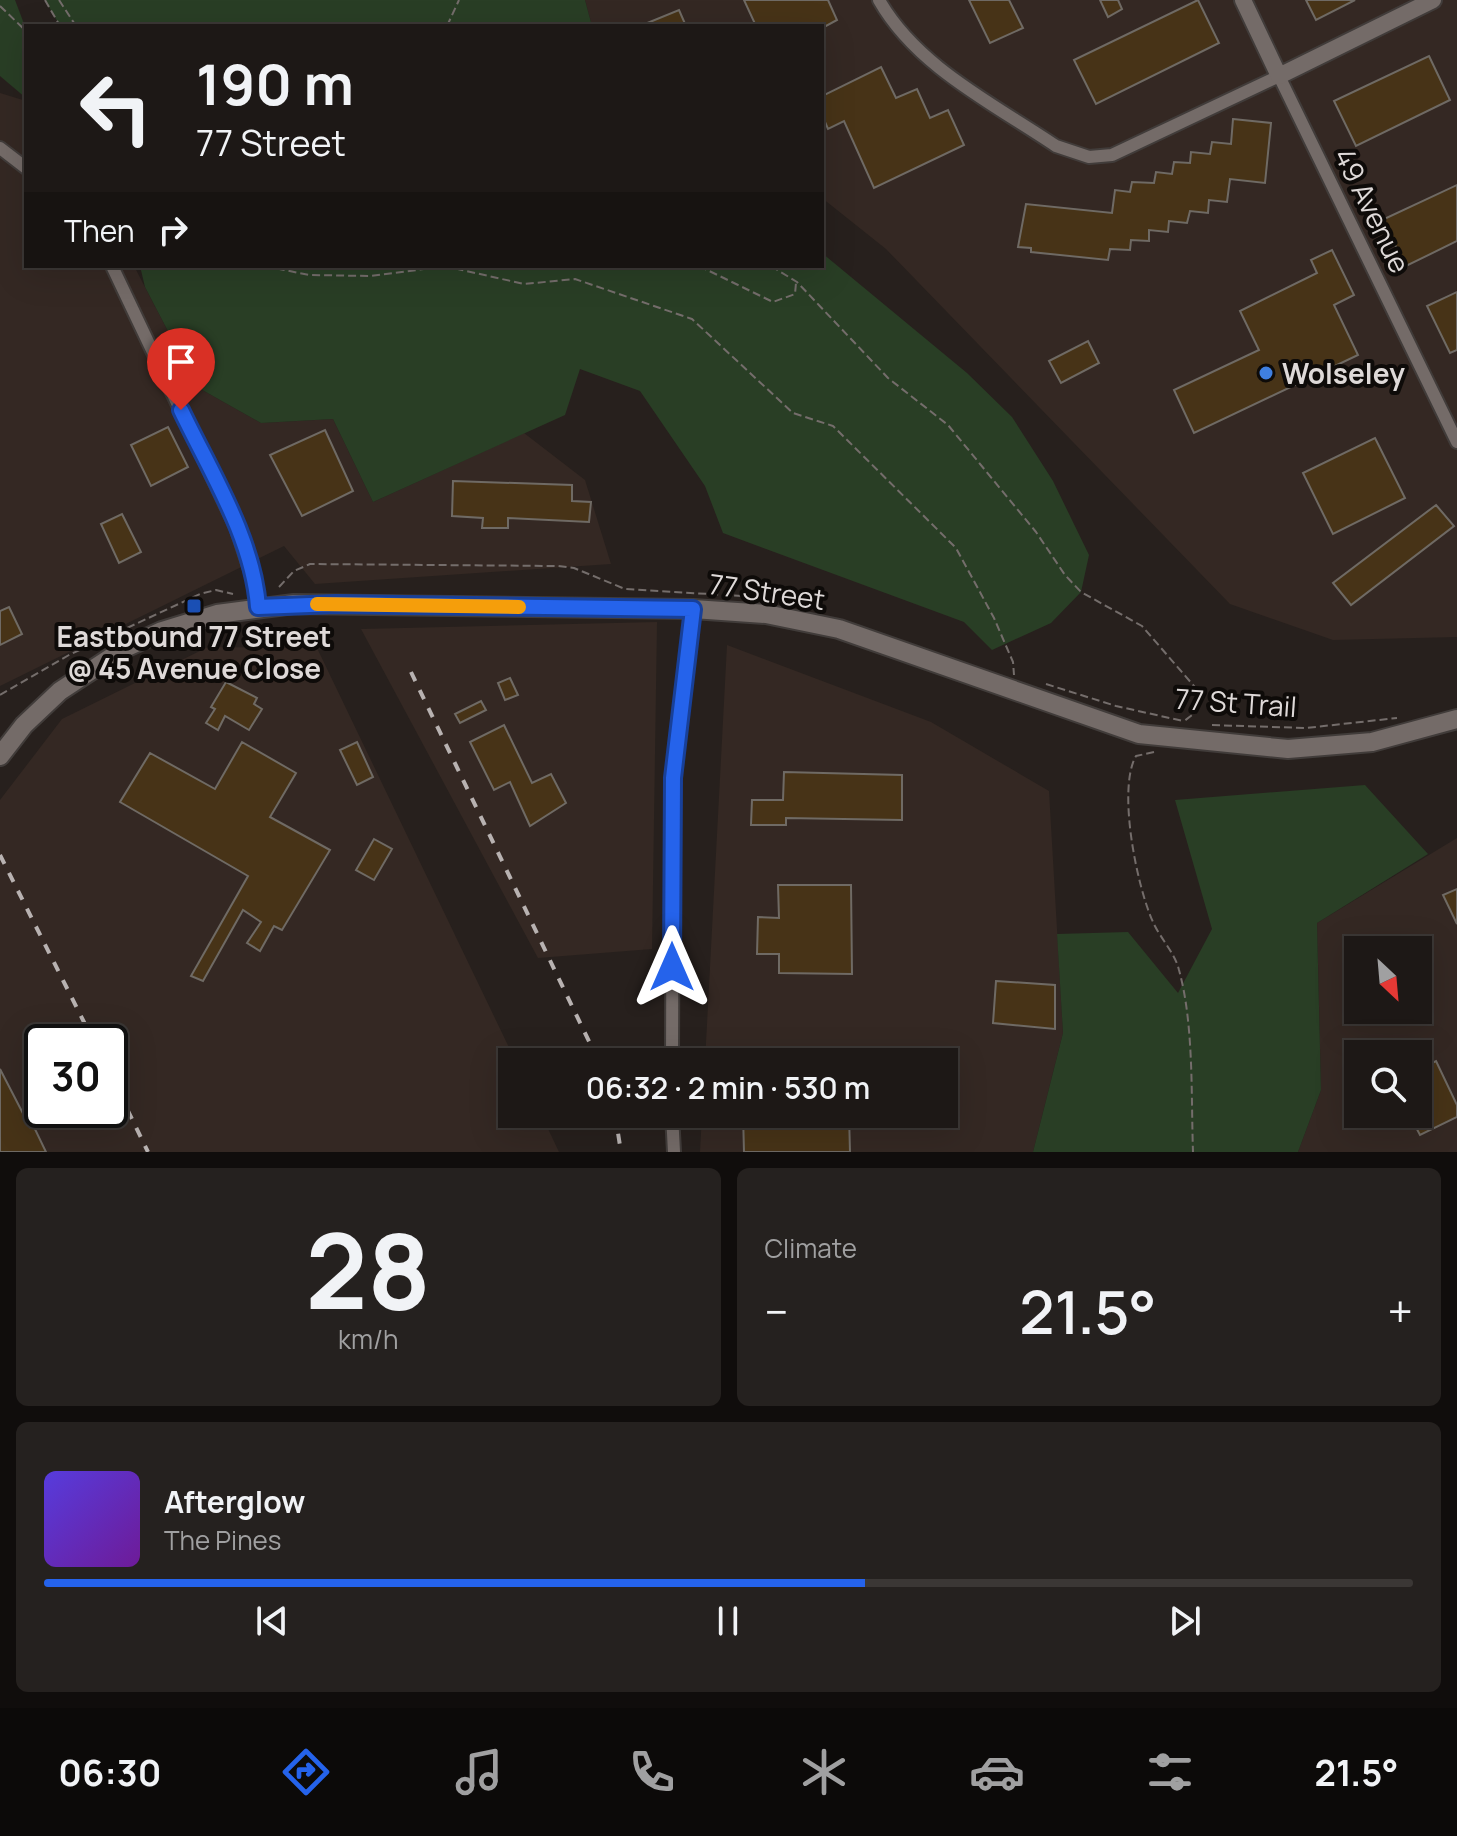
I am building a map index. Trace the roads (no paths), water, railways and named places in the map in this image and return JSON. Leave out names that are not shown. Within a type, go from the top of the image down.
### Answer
[{"type":"main road","name":"77 Street","points":[[0,756],[24,725],[60,691],[127,647],[192,621],[258,607],[336,604],[693,609],[766,614],[839,629],[1139,734],[1165,737],[1288,749],[1372,742],[1457,719]]},
{"type":"street","points":[[879,0],[896,27],[928,59],[1056,146],[1101,158],[1129,150],[1433,0]]},
{"type":"street","name":"49 Avenue","points":[[1243,0],[1457,442]]},
{"type":"street","points":[[0,148],[24,166]]},
{"type":"street","points":[[113,268],[236,527],[257,591],[258,607]]},
{"type":"street","points":[[672,1048],[673,778],[693,609]]},
{"type":"street","points":[[673,1128],[674,1152]]},
{"type":"railway","points":[[411,672],[592,1048]]},
{"type":"railway","points":[[0,855],[85,1024]]},
{"type":"railway","points":[[128,1111],[148,1152]]},
{"type":"railway","points":[[617,1128],[621,1152]]},
{"type":"place","name":"Wolseley","points":[[1266,373]]},
{"type":"place","name":"Eastbound 77 Street @ 45 Avenue Close","points":[[194,606]]}]
